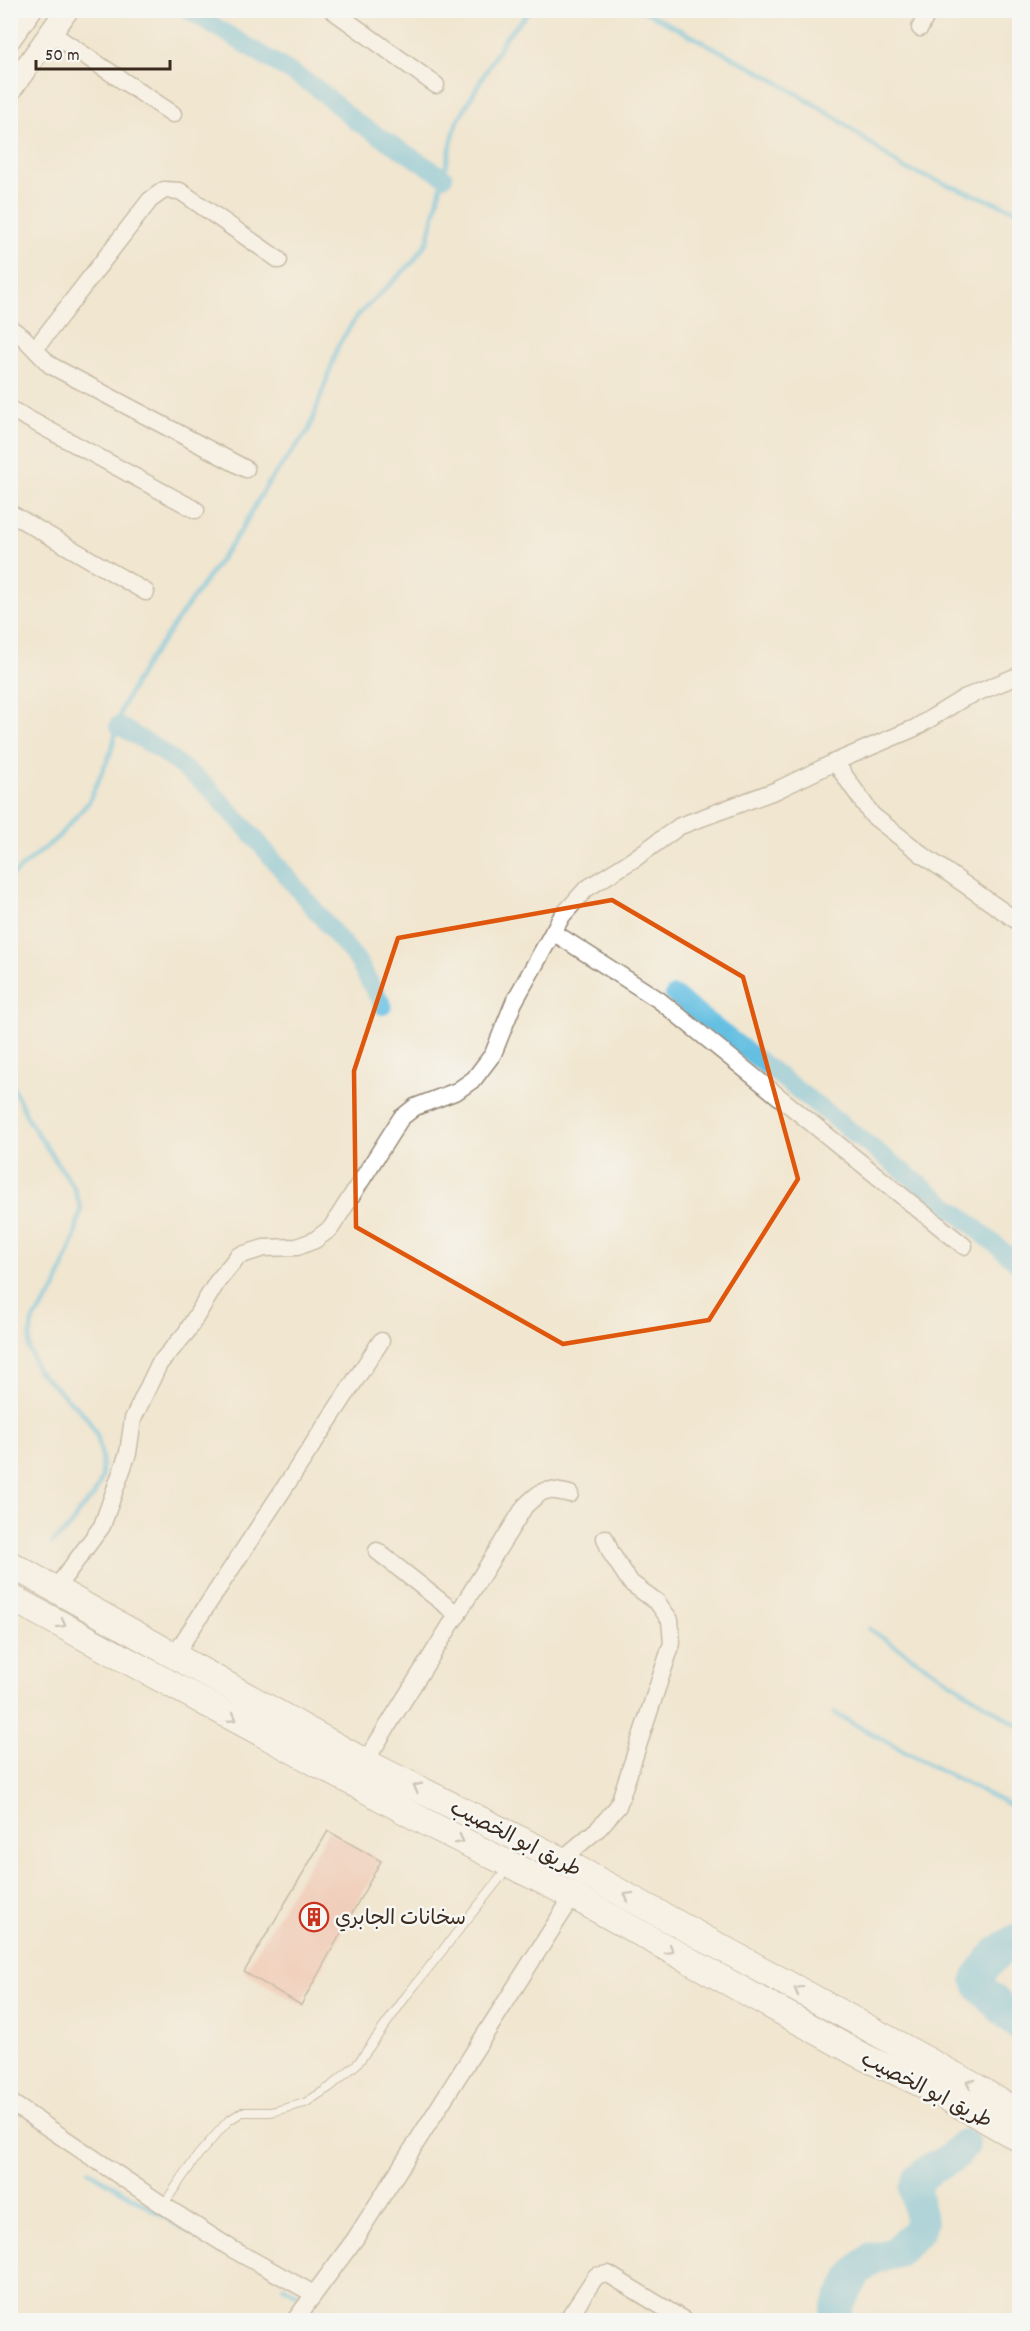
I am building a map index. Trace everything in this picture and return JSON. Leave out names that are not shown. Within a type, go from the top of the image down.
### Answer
[{"type":"main road","points":[[10,38],[30,10]]},
{"type":"main road","points":[[10,90],[66,10]]},
{"type":"main road","name":"طريق ابو الخصيب","points":[[10,1564],[365,1761],[561,1860],[976,2087],[1020,2114]]},
{"type":"main road","name":"طريق ابو الخصيب","points":[[10,1597],[429,1824],[573,1896],[858,2054],[926,2086],[1020,2139]]},
{"type":"main road","points":[[858,2054],[870,2030]]},
{"type":"street","points":[[332,10],[435,85]]},
{"type":"street","points":[[920,28],[929,10]]},
{"type":"street","points":[[51,33],[174,114]]},
{"type":"street","points":[[34,349],[150,200],[164,190],[180,192],[279,260]]},
{"type":"street","points":[[10,328],[50,365],[246,469]]},
{"type":"street","points":[[10,409],[196,510]]},
{"type":"street","points":[[10,513],[146,592]]},
{"type":"street","points":[[56,1588],[102,1526],[128,1453],[133,1419],[159,1364],[186,1333],[217,1282],[238,1256],[264,1248],[297,1246],[315,1240],[331,1228],[401,1118],[415,1107],[457,1091],[474,1079],[493,1054],[514,1002],[562,916],[586,889],[634,859],[680,826],[777,790],[915,728],[964,698],[1020,675]]},
{"type":"street","points":[[835,762],[872,816],[924,856],[1020,923]]},
{"type":"street","points":[[554,932],[659,1000],[964,1246]]},
{"type":"street","points":[[175,1654],[381,1341]]},
{"type":"street","points":[[365,1761],[525,1506],[541,1491],[552,1490],[570,1494]]},
{"type":"street","points":[[561,1860],[599,1828],[618,1806],[672,1643],[670,1620],[657,1602],[631,1583],[611,1553],[605,1538]]},
{"type":"street","points":[[377,1551],[458,1615]]},
{"type":"street","points":[[295,2320],[355,2239],[573,1896]]},
{"type":"street","points":[[10,2102],[232,2249],[314,2294]]},
{"type":"street","points":[[567,2320],[596,2276],[608,2274],[684,2320]]},
{"type":"lane","points":[[163,2205],[198,2155],[228,2121],[242,2112],[271,2112],[305,2103],[330,2087],[358,2063],[407,1995],[510,1865]]},
{"type":"highlighted area","points":[[612,900],[743,977],[798,1179],[709,1320],[563,1344],[356,1227],[354,1071],[398,938]]},
{"type":"building","name":"سخانات الجابري","points":[[328,1831],[381,1861],[301,2005],[244,1972]]},
{"type":"waterway","points":[[188,10],[317,88],[355,121],[444,177]]},
{"type":"waterway","points":[[10,877],[58,837],[88,803],[111,752],[122,707],[144,667],[240,532],[268,483],[309,430],[339,344],[357,316],[413,262],[428,240],[456,124],[505,38],[531,10]]},
{"type":"waterway","points":[[642,10],[766,75],[835,117],[903,168],[1020,212]]},
{"type":"waterway","points":[[118,725],[158,749],[207,786],[254,837],[357,960],[383,1006]]},
{"type":"waterway","points":[[674,995],[960,1215],[1020,1265]]},
{"type":"waterway","points":[[10,1080],[29,1121],[74,1188],[81,1208],[74,1239],[55,1289],[32,1322],[29,1348],[37,1370],[86,1416],[97,1435],[102,1457],[102,1478],[93,1497],[80,1510],[70,1527],[52,1543]]},
{"type":"waterway","points":[[869,1629],[1020,1727]]},
{"type":"waterway","points":[[834,1713],[943,1772],[1020,1810]]},
{"type":"waterway","points":[[1020,1939],[995,1955],[977,1979],[981,1988],[1020,2026]]},
{"type":"waterway","points":[[834,2320],[840,2301],[855,2275],[864,2265],[873,2258],[895,2253],[918,2231],[921,2222],[915,2189],[919,2179],[929,2170],[951,2158],[964,2145]]},
{"type":"waterway","points":[[89,2171],[211,2245]]},
{"type":"waterway","points":[[284,2287],[307,2300]]},
{"type":"place","name":"سخانات الجابري","points":[[314,1917]]}]
